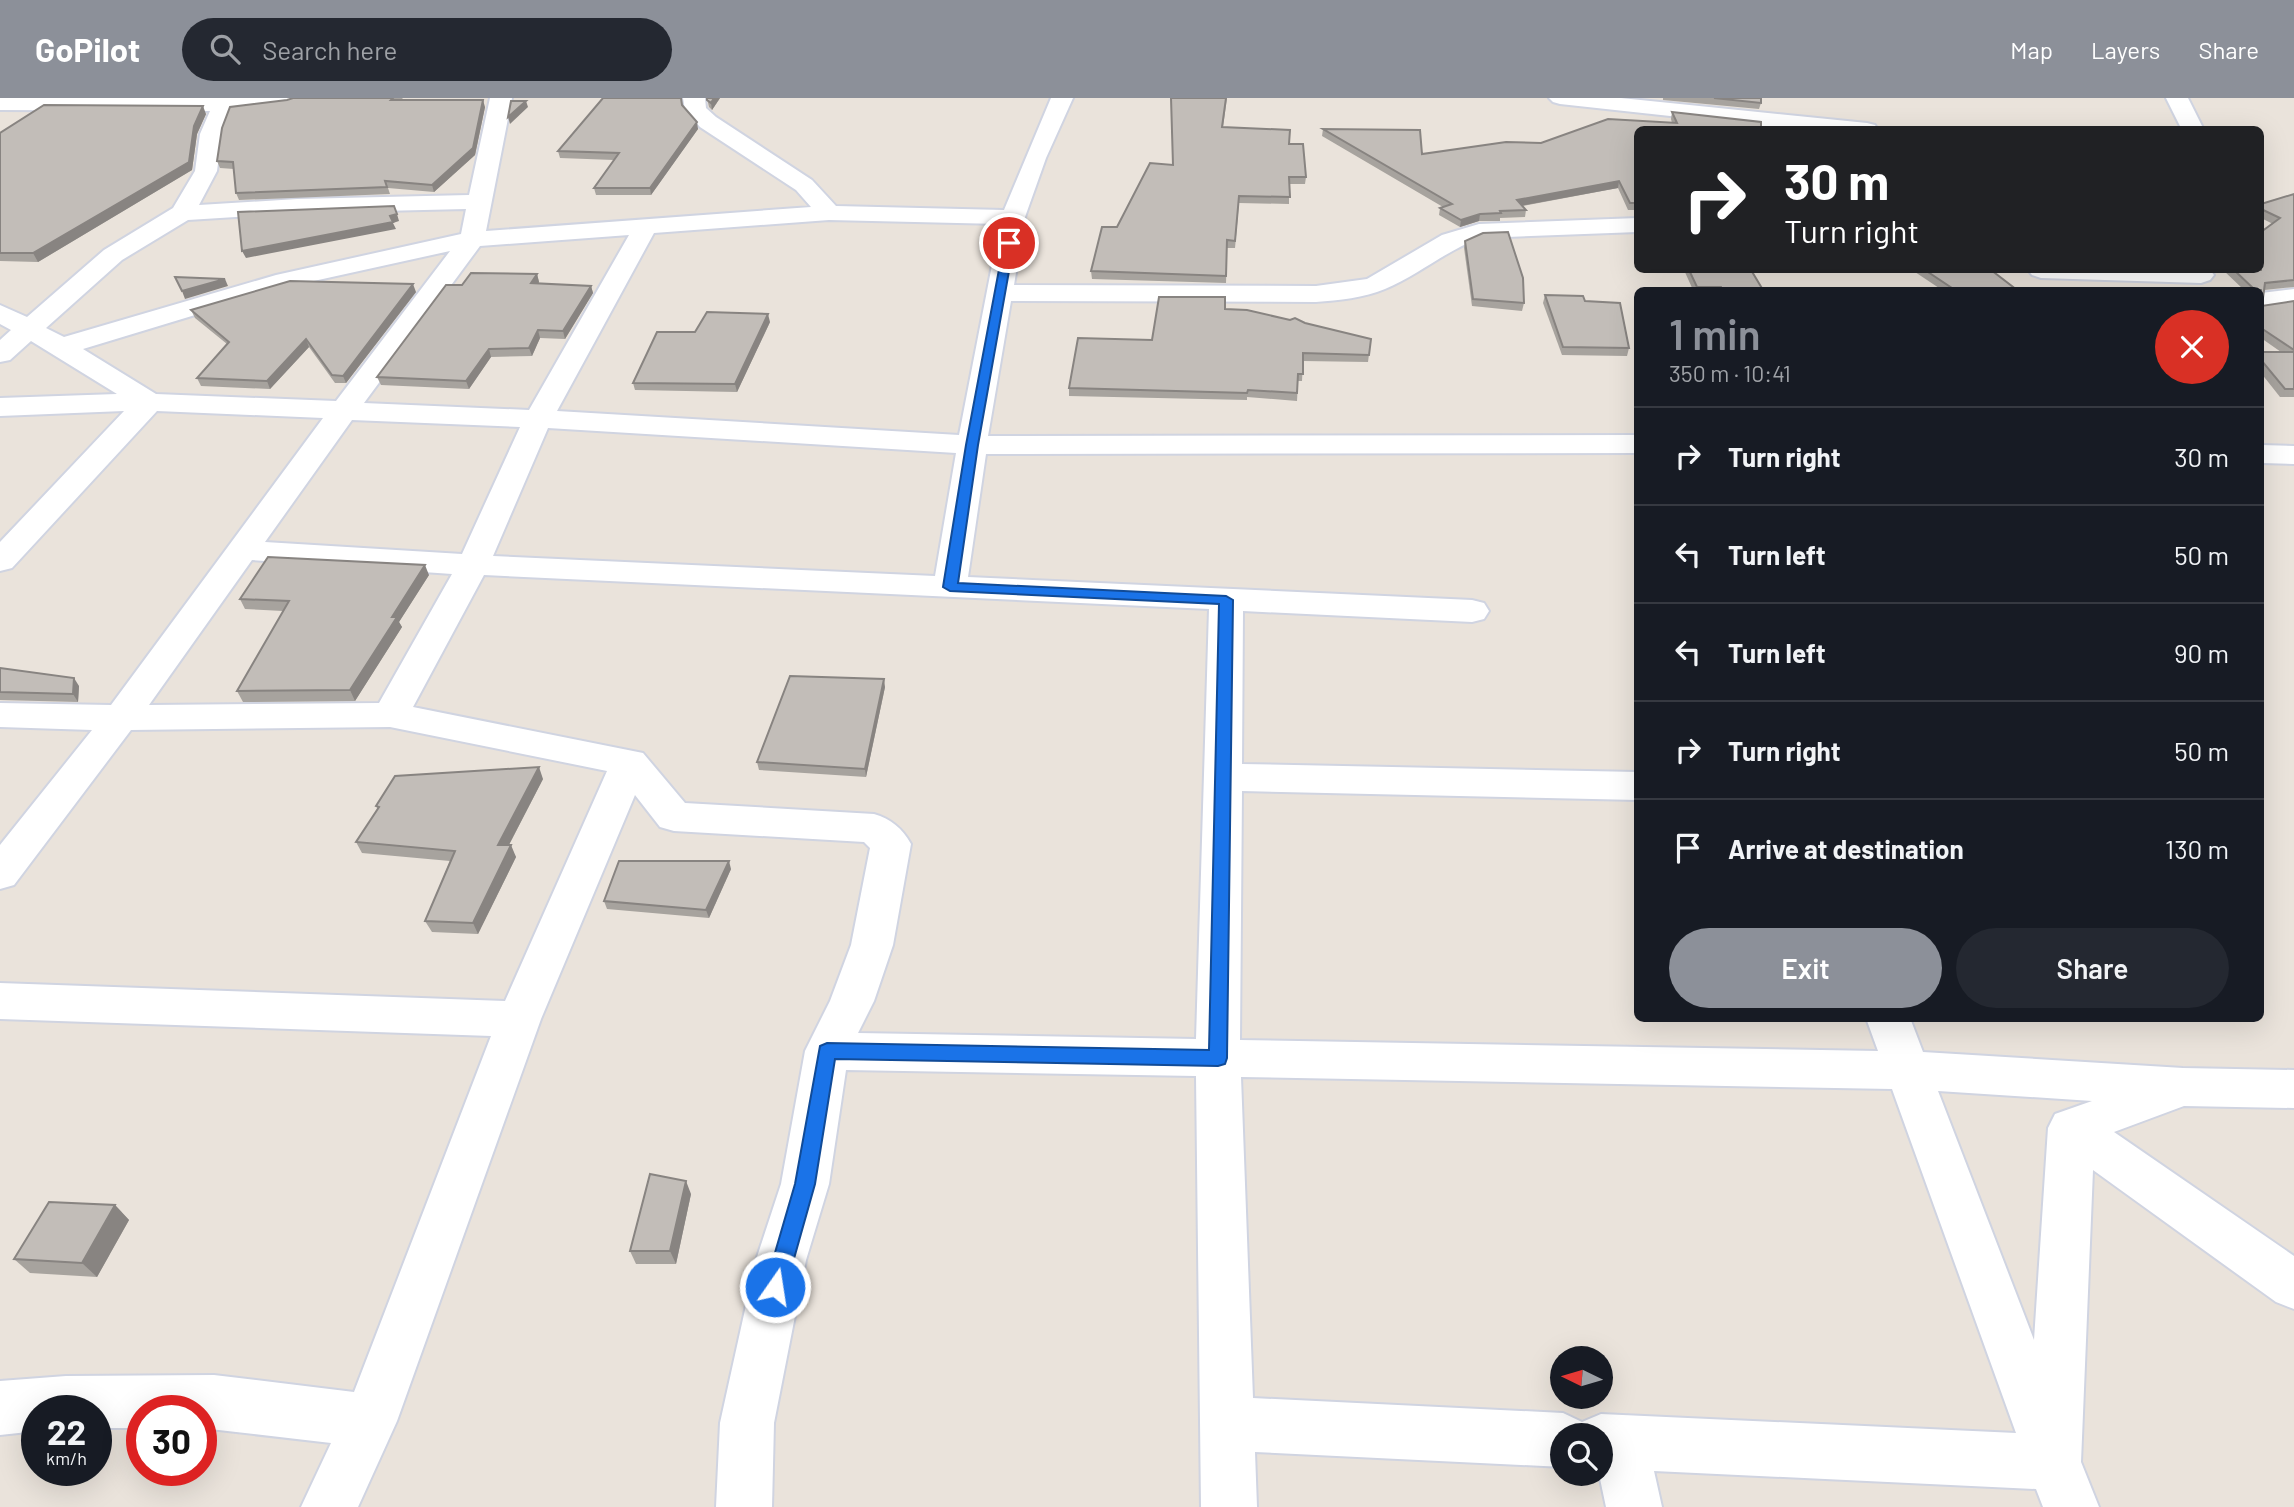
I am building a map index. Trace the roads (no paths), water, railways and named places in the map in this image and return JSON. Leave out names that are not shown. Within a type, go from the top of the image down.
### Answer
[{"type":"street","points":[[0,104],[223,105],[310,98]]},
{"type":"street","points":[[0,874],[121,718],[344,410],[472,239],[501,98]]},
{"type":"street","points":[[694,98],[696,110],[708,122],[804,185],[829,213]]},
{"type":"street","points":[[950,587],[972,445],[1013,217],[1062,98]]},
{"type":"street","points":[[1560,98],[1829,126]]},
{"type":"street","points":[[2177,98],[2191,126]]},
{"type":"street","points":[[182,213],[206,171],[211,134],[223,105]]},
{"type":"street","points":[[1869,106],[1887,126]]},
{"type":"street","points":[[0,354],[113,255],[182,213],[297,206],[479,202]]},
{"type":"street","points":[[61,347],[285,280],[472,239],[829,213],[1013,217]]},
{"type":"street","points":[[1001,293],[1348,291],[1388,280],[1451,240],[1479,231],[1634,225]]},
{"type":"street","points":[[390,715],[473,565],[538,419],[646,226]]},
{"type":"street","points":[[2101,273],[2200,278]]},
{"type":"street","points":[[2264,301],[2294,298]]},
{"type":"street","points":[[0,313],[149,402]]},
{"type":"street","points":[[0,561],[149,402]]},
{"type":"street","points":[[0,407],[149,402],[538,419],[972,445],[1634,444]]},
{"type":"street","points":[[2264,453],[2294,455]]},
{"type":"street","points":[[243,550],[473,565],[1472,611]]},
{"type":"street","points":[[1226,600],[1218,1058],[1229,1507]]},
{"type":"street","points":[[0,715],[121,718],[390,715],[630,762],[674,817],[874,828],[891,845],[872,945],[852,1001],[827,1051],[805,1184],[781,1260],[747,1423],[744,1507]]},
{"type":"street","points":[[329,1507],[370,1422],[519,1018],[630,762]]},
{"type":"street","points":[[1224,777],[1634,786]]},
{"type":"street","points":[[0,1001],[519,1018]]},
{"type":"street","points":[[1890,1022],[2063,1484]]},
{"type":"street","points":[[827,1051],[1908,1070],[2183,1087],[2294,1089]]},
{"type":"street","points":[[2071,1128],[2183,1087]]},
{"type":"street","points":[[2063,1484],[2071,1128]]},
{"type":"street","points":[[2071,1128],[2294,1285]]},
{"type":"street","points":[[0,1408],[66,1402],[214,1401],[370,1422]]},
{"type":"street","points":[[1227,1424],[1550,1439]]},
{"type":"street","points":[[1613,1442],[2063,1484]]},
{"type":"street","points":[[1613,1450],[1634,1507]]}]
